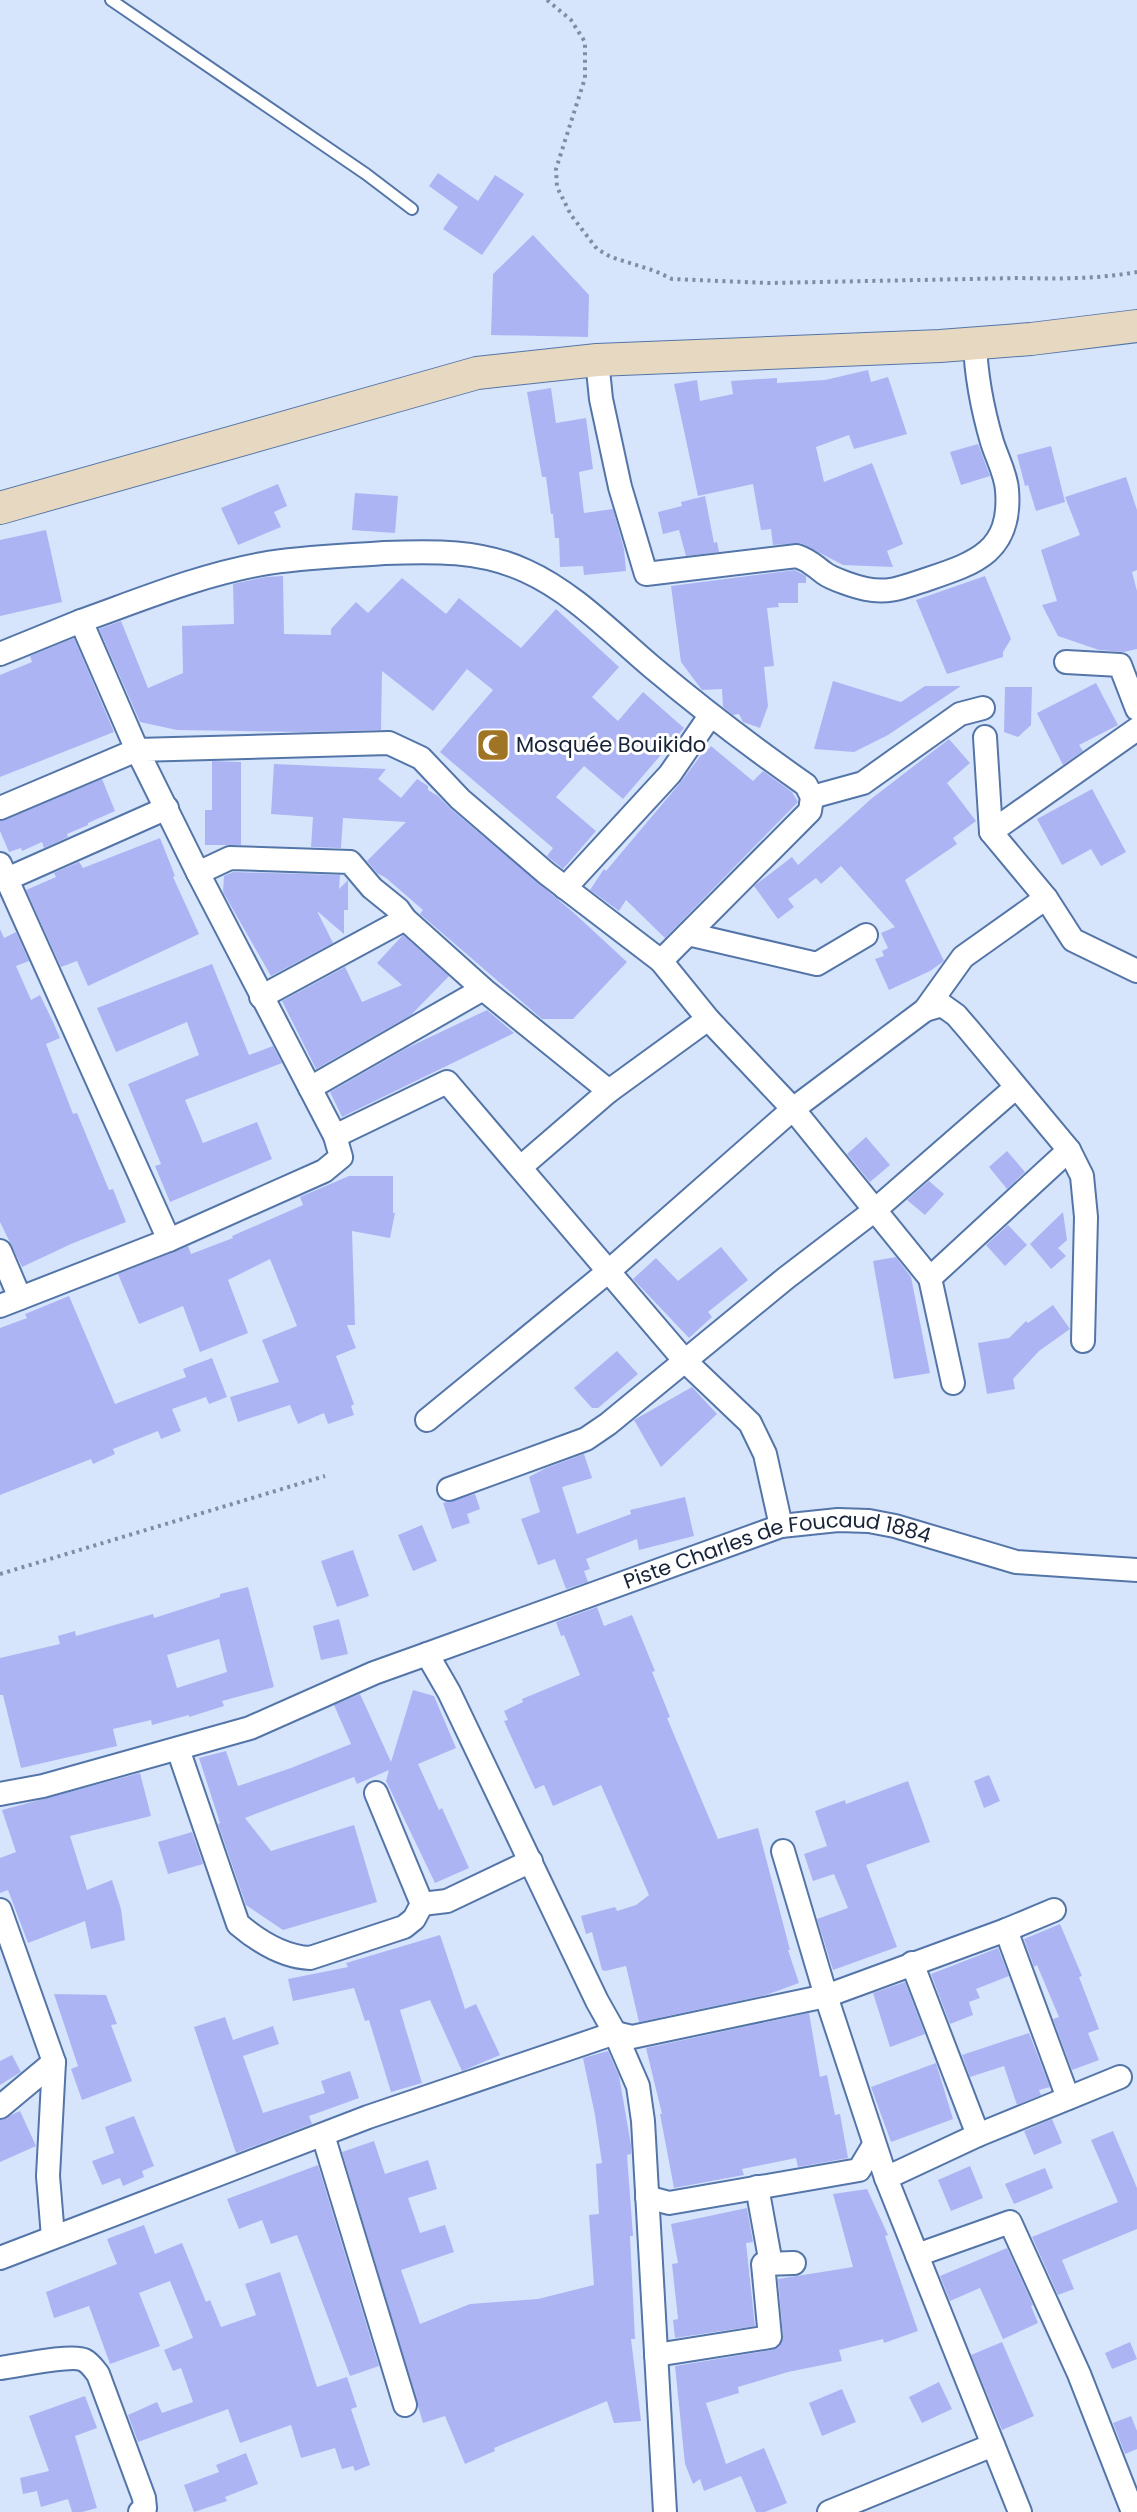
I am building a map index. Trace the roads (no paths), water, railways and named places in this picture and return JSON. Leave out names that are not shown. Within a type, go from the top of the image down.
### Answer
[{"type":"street","points":[[4,503],[477,373],[597,360],[975,343],[1031,339],[1137,326]]},
{"type":"street","points":[[597,360],[601,399],[620,487],[646,574],[797,556],[810,560],[825,574],[858,587],[892,592],[968,565],[981,558],[1000,538],[1004,527],[1008,492],[992,442],[976,366],[975,343]]},
{"type":"street","points":[[0,654],[81,621],[194,582],[262,564],[327,556],[431,551],[480,555],[526,571],[555,588],[585,610],[710,716],[806,786],[812,796],[810,811],[661,961]]},
{"type":"street","points":[[0,1251],[10,1302],[169,1240],[324,1171],[341,1157],[335,1136],[261,997],[137,750],[81,621]]},
{"type":"street","points":[[1066,662],[1120,665],[1137,709]]},
{"type":"street","points":[[812,796],[862,783],[960,714],[983,708]]},
{"type":"street","points":[[565,888],[670,774],[710,716]]},
{"type":"street","points":[[991,832],[1137,729]]},
{"type":"street","points":[[985,737],[991,832],[1046,898],[1073,940],[1137,970]]},
{"type":"street","points":[[0,808],[137,750],[389,743],[421,758],[460,799],[565,888],[661,961],[708,1019],[793,1109],[930,1278],[953,1383]]},
{"type":"street","points":[[167,808],[3,871],[169,1240]]},
{"type":"street","points":[[198,873],[230,858],[350,862],[372,888],[398,909],[405,919],[483,989],[609,1091]]},
{"type":"street","points":[[427,1420],[610,1270],[793,1109],[856,1064],[925,1010],[963,957],[1046,898]]},
{"type":"street","points":[[261,997],[405,919]]},
{"type":"street","points":[[688,934],[816,963],[866,935]]},
{"type":"street","points":[[310,1088],[483,989]]},
{"type":"street","points":[[925,1010],[942,1005],[948,1008],[1069,1150],[1084,1183],[1086,1217],[1083,1341]]},
{"type":"street","points":[[522,1166],[609,1091],[708,1019]]},
{"type":"street","points":[[335,1136],[447,1082],[522,1166],[685,1360],[750,1423],[765,1454],[781,1526]]},
{"type":"street","points":[[449,1489],[586,1439],[608,1424],[786,1278],[875,1210],[1016,1088]]},
{"type":"street","points":[[930,1278],[1069,1150]]},
{"type":"street","name":"Piste Charles de Foucaud 1884","points":[[0,1794],[43,1786],[250,1728],[374,1673],[781,1526],[838,1520],[869,1521],[895,1526],[1016,1562],[1137,1570]]},
{"type":"street","points":[[427,1654],[449,1692],[597,2001],[615,2033],[638,2086],[643,2121],[664,2512]]},
{"type":"street","points":[[178,1749],[232,1911],[238,1924],[250,1934],[288,1955],[310,1958],[404,1928],[414,1919],[422,1904]]},
{"type":"street","points":[[376,1792],[422,1904]]},
{"type":"street","points":[[783,1851],[874,2145],[1020,2512]]},
{"type":"street","points":[[422,1904],[447,1901],[531,1861]]},
{"type":"street","points":[[0,1910],[54,2062],[48,2176],[53,2237]]},
{"type":"street","points":[[0,2258],[368,2117],[615,2033],[632,2037],[826,1996],[1054,1910]]},
{"type":"street","points":[[1006,1930],[1068,2098]]},
{"type":"street","points":[[912,1963],[978,2135]]},
{"type":"street","points":[[0,2107],[54,2062]]},
{"type":"street","points":[[886,2178],[978,2135],[1120,2077]]},
{"type":"street","points":[[323,2135],[405,2405]]},
{"type":"street","points":[[647,2197],[669,2203],[859,2170],[874,2145]]},
{"type":"street","points":[[757,2187],[771,2264]]},
{"type":"street","points":[[916,2255],[1010,2222],[1078,2374],[1133,2512]]},
{"type":"street","points":[[656,2355],[770,2337],[764,2264],[794,2263]]},
{"type":"street","points":[[0,2368],[68,2358],[83,2359],[92,2366],[98,2373],[144,2498],[145,2508],[141,2512]]},
{"type":"street","points":[[829,2512],[993,2445]]},
{"type":"lane","points":[[111,0],[366,174],[412,209]]},
{"type":"place","name":"Mosquée Bouikido","points":[[493,745]]}]
